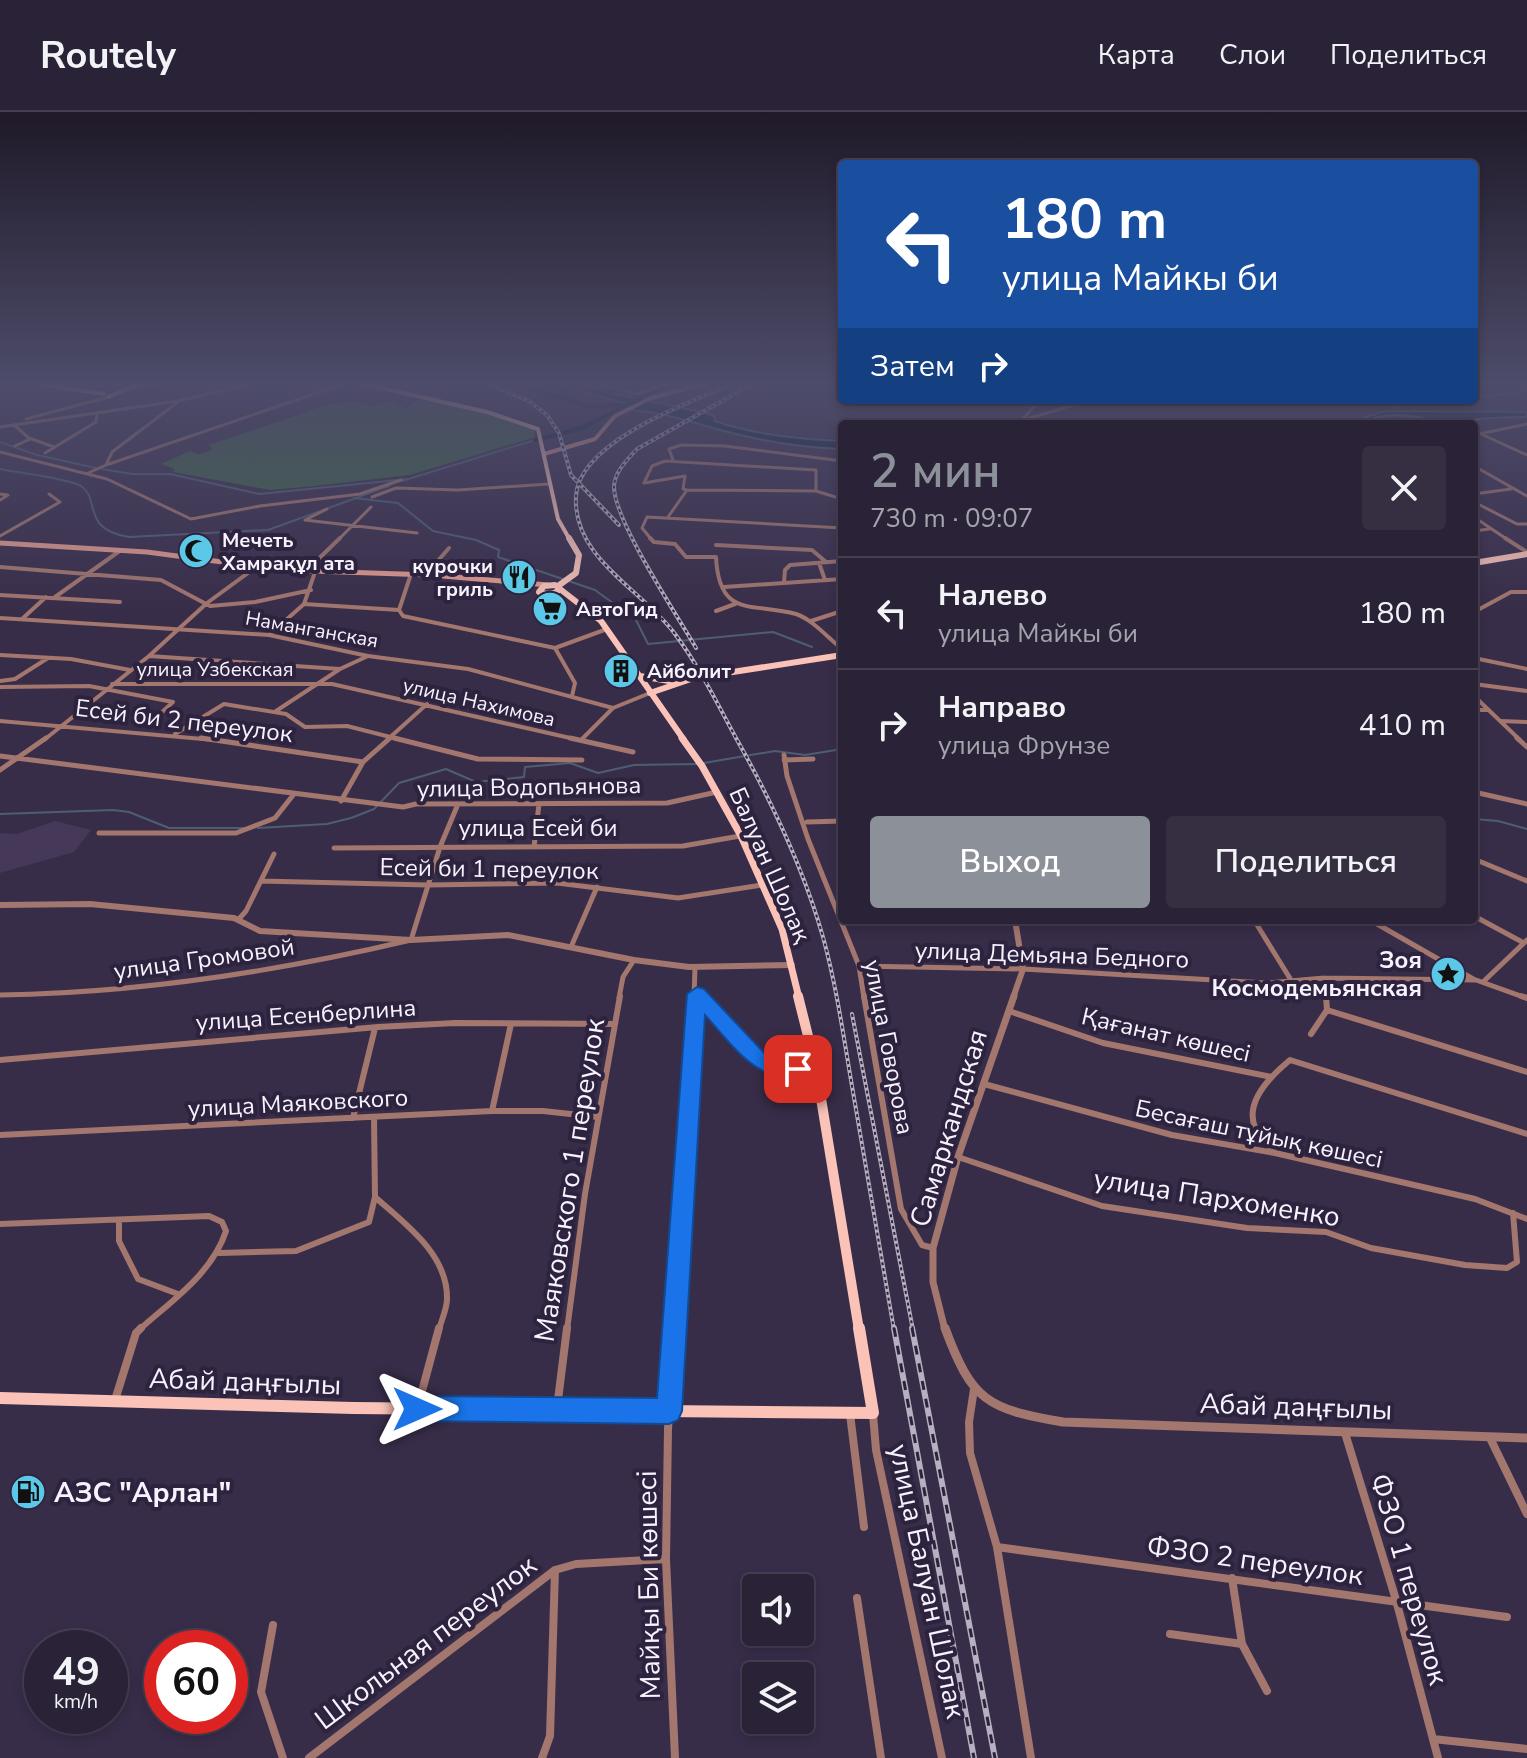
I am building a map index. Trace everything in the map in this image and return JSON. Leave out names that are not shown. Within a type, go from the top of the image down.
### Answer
[{"type":"main road","points":[[511,583],[543,594],[556,593],[576,573],[580,563],[579,555],[558,519],[545,461]]},
{"type":"main road","points":[[0,543],[121,550],[306,572],[431,575],[559,587]]},
{"type":"main road","points":[[1478,562],[1527,553]]},
{"type":"main road","points":[[543,594],[540,588],[549,585]]},
{"type":"main road","name":"Балуан Шолақ","points":[[559,587],[607,629],[717,792],[741,836],[782,929],[816,1068],[873,1413]]},
{"type":"main road","name":"Балуан Шолақ","points":[[543,594],[584,608]]},
{"type":"main road","points":[[638,675],[658,681],[694,678],[838,658]]},
{"type":"main road","points":[[650,693],[777,666]]},
{"type":"main road","points":[[650,693],[694,678]]},
{"type":"main road","name":"Абай даңғылы","points":[[0,1398],[417,1409],[873,1413]]},
{"type":"street","points":[[37,461],[88,473],[166,505],[191,519],[286,502],[360,494],[401,480]]},
{"type":"street","points":[[106,465],[108,461]]},
{"type":"street","points":[[88,473],[124,461]]},
{"type":"street","points":[[670,461],[652,466],[644,483],[685,476],[683,489],[687,490],[816,491],[838,497]]},
{"type":"street","points":[[685,461],[816,470],[816,491]]},
{"type":"street","points":[[1478,468],[1527,496]]},
{"type":"street","points":[[372,497],[398,487],[458,490],[549,484]]},
{"type":"street","points":[[1478,493],[1512,489]]},
{"type":"street","points":[[668,518],[687,490]]},
{"type":"street","points":[[0,494],[8,495],[0,500]]},
{"type":"street","points":[[0,536],[60,502],[49,494]]},
{"type":"street","points":[[1478,504],[1517,524],[1527,524]]},
{"type":"street","points":[[306,572],[371,507]]},
{"type":"street","points":[[327,509],[305,521],[417,533]]},
{"type":"street","points":[[838,528],[647,517],[642,528],[654,542],[675,544],[686,557],[716,557],[724,595],[735,604],[800,615],[838,646]]},
{"type":"street","points":[[1478,520],[1527,553]]},
{"type":"street","points":[[1478,530],[1490,529]]},
{"type":"street","points":[[716,545],[812,550],[826,562]]},
{"type":"street","points":[[431,575],[436,563],[449,548]]},
{"type":"street","points":[[55,597],[121,550]]},
{"type":"street","points":[[784,582],[785,570],[790,565],[838,561]]},
{"type":"street","points":[[819,563],[825,580]]},
{"type":"street","points":[[0,567],[161,580],[172,583],[195,600],[210,606],[230,606],[311,590]]},
{"type":"street","points":[[0,770],[22,757],[149,656],[207,603],[256,567]]},
{"type":"street","points":[[269,635],[304,604],[315,572]]},
{"type":"street","points":[[399,610],[411,574]]},
{"type":"street","points":[[724,587],[838,579]]},
{"type":"street","points":[[1478,610],[1511,592],[1527,592]]},
{"type":"street","points":[[0,595],[120,602]]},
{"type":"street","points":[[22,619],[47,597]]},
{"type":"street","points":[[304,604],[399,610]]},
{"type":"street","points":[[716,611],[735,604]]},
{"type":"street","points":[[399,610],[403,616],[555,648],[607,629]]},
{"type":"street","points":[[810,621],[838,612]]},
{"type":"street","name":"Наманганская","points":[[0,618],[269,635],[368,656],[468,669],[613,708]]},
{"type":"street","points":[[555,648],[575,683],[572,696]]},
{"type":"street","name":"улица Узбекская","points":[[0,655],[48,658],[130,670]]},
{"type":"street","points":[[149,656],[340,669]]},
{"type":"street","points":[[275,711],[340,669],[368,656]]},
{"type":"street","points":[[0,681],[15,679],[48,658]]},
{"type":"street","points":[[1478,659],[1527,669]]},
{"type":"street","name":"улица Узбекская","points":[[112,684],[318,684]]},
{"type":"street","name":"улица Нахимова","points":[[318,684],[427,704],[633,752]]},
{"type":"street","points":[[1478,685],[1527,691]]},
{"type":"street","points":[[0,687],[89,686],[173,702],[161,713]]},
{"type":"street","points":[[581,740],[613,708],[650,693]]},
{"type":"street","points":[[1478,700],[1527,747]]},
{"type":"street","points":[[0,756],[341,801],[363,762],[427,704]]},
{"type":"street","points":[[175,734],[221,705],[275,711],[305,727],[347,726],[478,759],[582,760]]},
{"type":"street","points":[[1478,710],[1490,710]]},
{"type":"street","name":"Есей би 2 переулок","points":[[0,721],[62,723],[175,734],[363,762]]},
{"type":"street","points":[[1501,721],[1527,722]]},
{"type":"street","name":"улица Говорова","points":[[813,759],[784,758],[807,822],[808,839],[838,914]]},
{"type":"street","name":"улица Водопьянова","points":[[341,801],[403,807],[667,803],[717,792]]},
{"type":"street","points":[[1478,793],[1527,804]]},
{"type":"street","points":[[99,833],[236,833],[275,818],[295,794]]},
{"type":"street","points":[[411,940],[440,847],[458,804]]},
{"type":"street","points":[[534,847],[539,804]]},
{"type":"street","points":[[807,822],[838,821]]},
{"type":"street","name":"улица Есей би","points":[[334,848],[683,846],[741,836]]},
{"type":"street","points":[[238,920],[274,854]]},
{"type":"street","points":[[1478,861],[1527,881]]},
{"type":"street","name":"Есей би 1 переулок","points":[[261,881],[428,885],[557,883],[678,898],[763,885]]},
{"type":"street","points":[[571,947],[597,887]]},
{"type":"street","points":[[0,905],[90,904],[238,920],[260,931],[411,940],[508,935],[634,960],[695,967],[792,965]]},
{"type":"street","points":[[1478,918],[1526,942],[1484,981]]},
{"type":"street","name":"улица Говорова","points":[[842,924],[859,966],[901,1209],[922,1245],[933,1248]]},
{"type":"street","points":[[1016,924],[1023,969]]},
{"type":"street","points":[[1256,924],[1291,980]]},
{"type":"street","points":[[1377,924],[1476,980]]},
{"type":"street","name":"улица Громовой","points":[[0,995],[46,996],[215,980],[411,940]]},
{"type":"street","name":"Маяковского 1 переулок","points":[[557,1409],[598,1117],[623,977],[634,960]]},
{"type":"street","name":"улица Демьяна Бедного","points":[[859,966],[1023,969],[1266,983],[1324,978],[1476,980],[1527,998]]},
{"type":"street","name":"Майқы Би көшесі","points":[[675,1758],[666,1559],[669,1411],[697,994],[695,967]]},
{"type":"street","name":"Самаркандская","points":[[1023,969],[958,1157],[933,1248],[933,1282],[941,1319],[960,1369],[974,1389],[1011,1413],[1063,1422]]},
{"type":"street","points":[[1311,1034],[1327,1010],[1324,978]]},
{"type":"street","points":[[697,994],[761,1063],[780,1069],[816,1068]]},
{"type":"street","name":"Қағанат көшесі","points":[[1008,1010],[1103,1043],[1272,1077]]},
{"type":"street","points":[[1327,1010],[1527,1072]]},
{"type":"street","points":[[492,1111],[511,1024]]},
{"type":"street","name":"улица Есенберлина","points":[[0,1060],[149,1044],[375,1028],[615,1024]]},
{"type":"street","points":[[353,1118],[375,1028]]},
{"type":"street","points":[[1275,1153],[1256,1130],[1252,1120],[1259,1097],[1272,1077],[1286,1062],[1293,1060],[1527,1134]]},
{"type":"street","name":"Бесағаш тұйық көшесі","points":[[984,1084],[1172,1135],[1275,1153],[1475,1199],[1527,1219]]},
{"type":"street","name":"улица Маяковского","points":[[0,1135],[492,1111],[543,1111],[598,1117]]},
{"type":"street","points":[[219,1253],[296,1251],[369,1222],[375,1197],[374,1118]]},
{"type":"street","name":"улица Пархоменко","points":[[958,1157],[1102,1206],[1247,1228],[1326,1232],[1371,1248],[1465,1265],[1507,1268],[1517,1262],[1513,1213]]},
{"type":"street","points":[[375,1197],[424,1242],[443,1271],[447,1300],[417,1409]]},
{"type":"street","points":[[0,1224],[209,1216],[222,1222],[226,1231],[219,1253],[136,1333],[115,1401]]},
{"type":"street","points":[[119,1220],[119,1241],[138,1279],[178,1294]]},
{"type":"street","points":[[974,1389],[969,1422],[970,1453],[997,1547],[1031,1758]]},
{"type":"street","name":"улица Балуан Шолак","points":[[873,1413],[876,1450],[942,1758]]},
{"type":"street","points":[[850,1414],[864,1527]]},
{"type":"street","name":"Абай даңғылы","points":[[1063,1422],[1527,1438]]},
{"type":"street","name":"ФЗО 1 переулок","points":[[1344,1432],[1396,1600],[1438,1758]]},
{"type":"street","points":[[1489,1437],[1527,1514]]},
{"type":"street","name":"ФЗО 2 переулок","points":[[997,1547],[1507,1617]]},
{"type":"street","name":"Школьная переулок","points":[[309,1758],[555,1570],[576,1564],[666,1559]]},
{"type":"street","points":[[542,1758],[550,1736],[555,1570]]},
{"type":"street","points":[[1232,1578],[1242,1644],[1267,1691]]},
{"type":"street","points":[[857,1598],[881,1758]]},
{"type":"street","points":[[273,1625],[261,1692],[283,1758]]},
{"type":"street","points":[[1170,1634],[1242,1644]]},
{"type":"street","points":[[1433,1739],[1527,1749]]},
{"type":"shaded area","points":[[55,821],[91,830],[74,852],[0,873],[0,833],[17,834]]},
{"type":"green space","points":[[168,461],[457,461],[410,475],[270,490],[173,472],[175,469],[161,464]]},
{"type":"waterway","points":[[63,461],[96,468]]},
{"type":"waterway","points":[[402,481],[467,461]]},
{"type":"waterway","points":[[0,469],[81,486],[90,498],[98,521],[114,533],[129,537],[268,530],[356,498]]},
{"type":"waterway","points":[[102,469],[132,474],[170,474],[259,494],[408,479]]},
{"type":"waterway","points":[[356,498],[389,486]]},
{"type":"waterway","points":[[356,498],[398,503],[433,531],[476,540],[499,550],[498,557],[595,590],[636,620],[648,644],[773,632],[812,647]]},
{"type":"waterway","points":[[704,763],[775,751],[805,755],[838,750]]},
{"type":"waterway","points":[[258,828],[327,824],[351,818],[374,809],[399,783],[446,769],[476,782],[524,777],[525,767],[570,763],[598,773],[634,765],[698,764]]},
{"type":"waterway","points":[[0,814],[113,810],[129,812],[169,828],[243,828]]},
{"type":"waterway","points":[[1478,819],[1527,829]]},
{"type":"railway","points":[[567,461],[571,475],[580,484]]},
{"type":"railway","points":[[580,484],[594,461]]},
{"type":"railway","points":[[627,461],[615,481],[616,501],[634,543],[696,648]]},
{"type":"railway","points":[[580,484],[619,525]]},
{"type":"railway","points":[[580,484],[576,496],[578,518],[585,538],[612,572],[661,618],[692,659],[762,786],[806,885],[823,937],[836,995],[894,1330]]},
{"type":"railway","points":[[852,1014],[913,1330]]},
{"type":"railway","points":[[894,1328],[974,1758]]},
{"type":"railway","points":[[912,1328],[995,1758]]},
{"type":"place","name":"Мечеть Хамрақұл ата","points":[[196,551]]},
{"type":"place","name":"курочки гриль","points":[[519,577]]},
{"type":"place","name":"АвтоГид","points":[[550,609]]},
{"type":"place","name":"Айболит","points":[[621,671]]},
{"type":"place","name":"Зоя Космодемьянская","points":[[1448,974]]},
{"type":"place","name":"АЗС \"Арлан\"","points":[[28,1492]]},
{"type":"route","points":[[417,1409],[669,1411],[697,994],[761,1063],[780,1069],[798,1069]]}]
